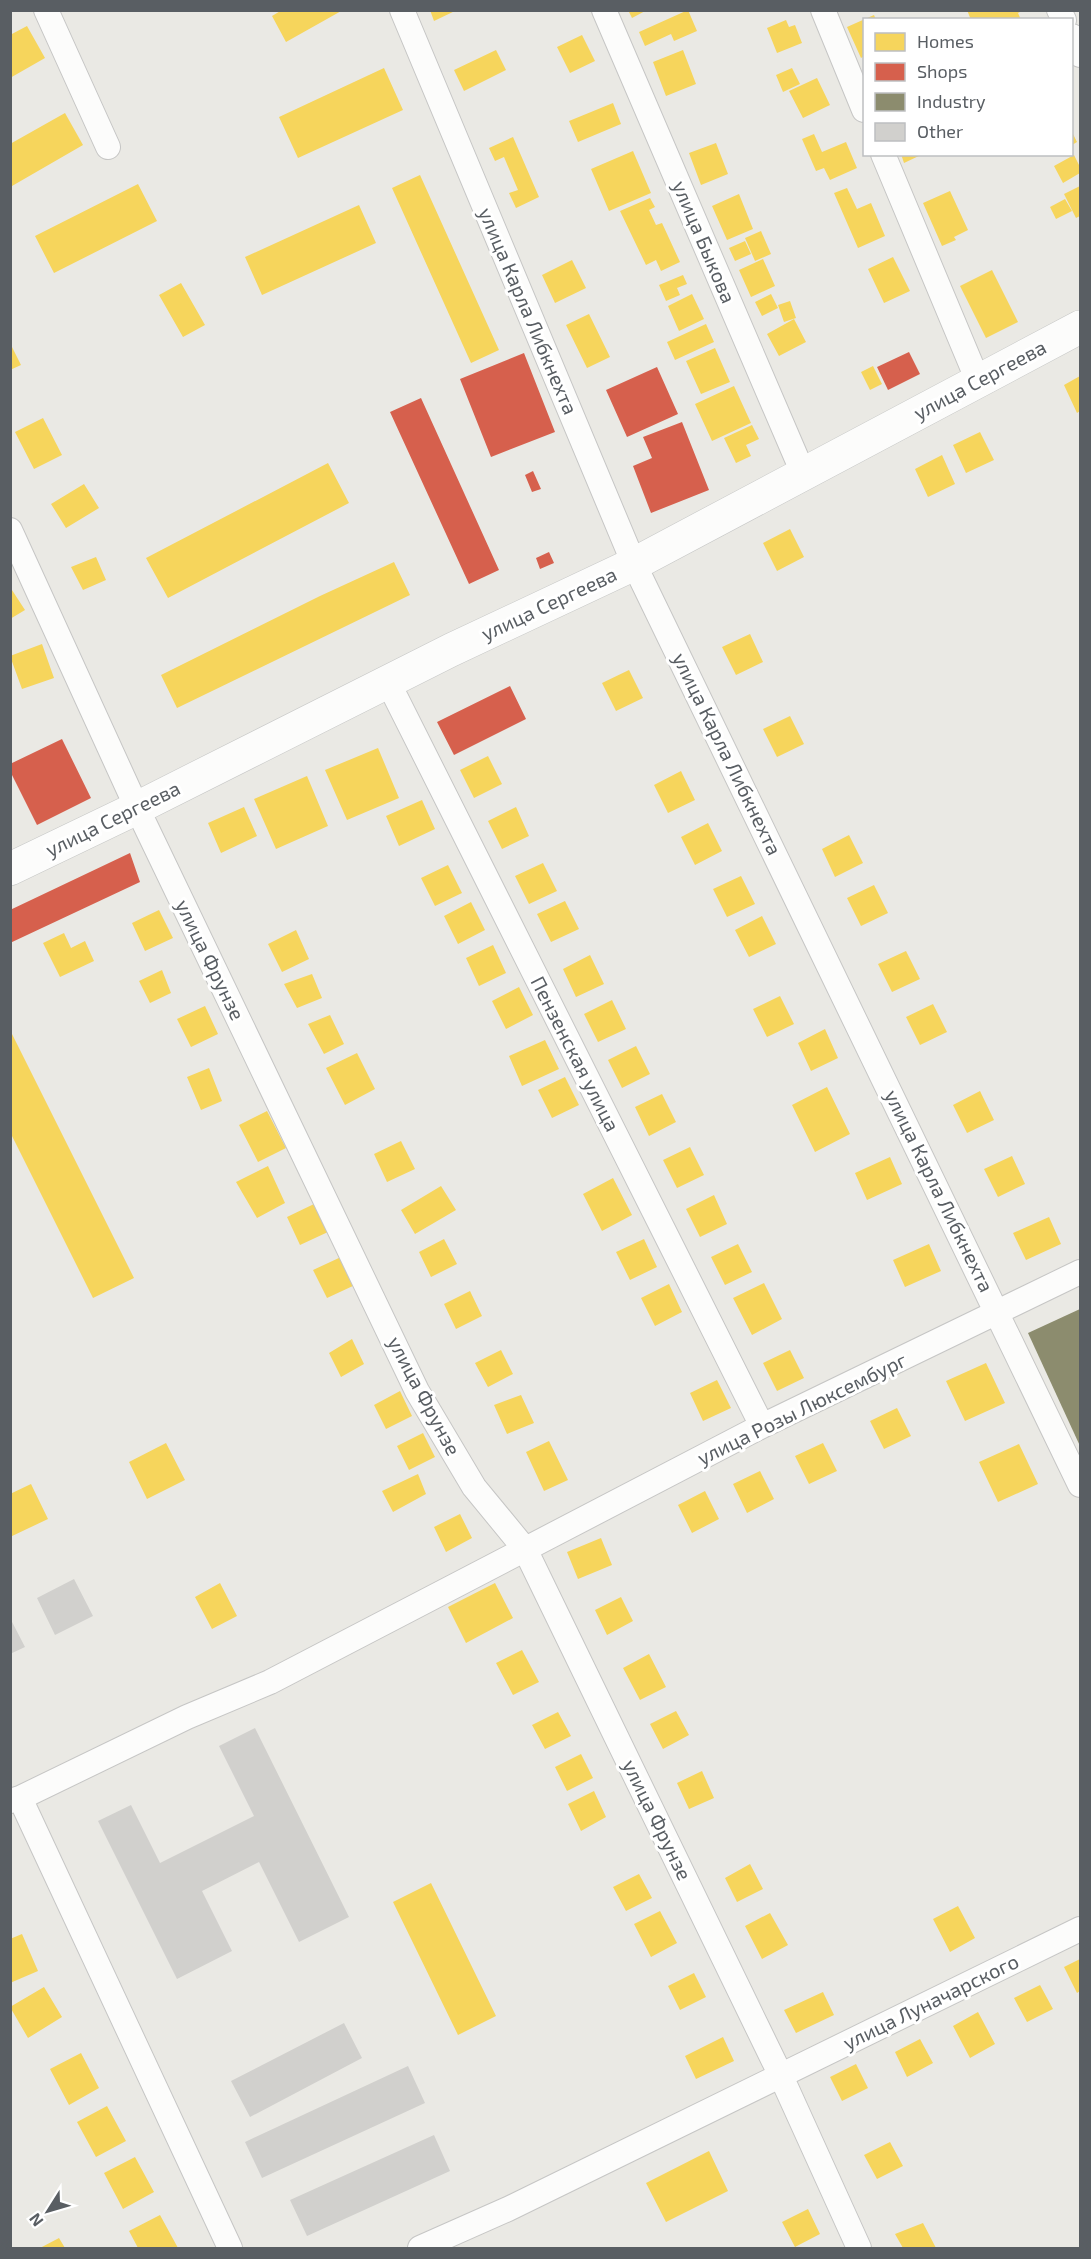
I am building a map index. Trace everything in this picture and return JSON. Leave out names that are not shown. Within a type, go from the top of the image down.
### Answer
[{"type":"main road","name":"улица Сергеева","points":[[10,869],[387,682],[634,564],[1080,327]]},
{"type":"street","points":[[46,10],[108,147]]},
{"type":"street","name":"улица Карла Либкнехта","points":[[402,10],[634,564],[999,1313],[1080,1485]]},
{"type":"street","name":"улица Быкова","points":[[604,10],[803,473]]},
{"type":"street","points":[[823,10],[863,108]]},
{"type":"street","points":[[1073,40],[1080,55]]},
{"type":"street","points":[[884,156],[978,381]]},
{"type":"street","name":"улица Фрунзе","points":[[10,530],[137,808],[417,1391],[474,1487],[525,1549],[781,2076],[859,2248]]},
{"type":"street","name":"Пензенская улица","points":[[387,682],[762,1426]]},
{"type":"street","name":"улица Розы Люксембург","points":[[15,1800],[187,1717],[270,1682],[762,1426],[1080,1272]]},
{"type":"street","points":[[15,1800],[230,2248]]},
{"type":"street","name":"улица Луначарского","points":[[420,2248],[508,2209],[1080,1929]]},
{"type":"building: Homes","points":[[282,10],[343,10],[286,42],[272,16]]},
{"type":"building: Homes","points":[[430,10],[457,10],[434,21]]},
{"type":"building: Homes","points":[[628,10],[647,10],[632,18]]},
{"type":"building: Homes","points":[[688,10],[697,31],[674,41],[671,34],[645,46],[639,32]]},
{"type":"building: Homes","points":[[967,10],[1024,10],[1018,13],[1020,18],[970,18]]},
{"type":"building: Homes","points":[[786,20],[789,27],[795,25],[802,43],[777,53],[767,28]]},
{"type":"building: Homes","points":[[863,20],[863,57],[861,58],[847,27]]},
{"type":"building: Homes","points":[[27,26],[45,58],[10,78],[10,35]]},
{"type":"building: Homes","points":[[582,35],[595,61],[570,73],[557,47]]},
{"type":"building: Homes","points":[[496,50],[506,70],[464,91],[454,70]]},
{"type":"building: Homes","points":[[683,50],[696,84],[666,96],[653,62]]},
{"type":"building: Homes","points":[[384,68],[403,110],[298,158],[279,117]]},
{"type":"building: Homes","points":[[792,68],[800,84],[783,92],[776,75]]},
{"type":"building: Homes","points":[[817,78],[830,105],[803,118],[789,91]]},
{"type":"building: Homes","points":[[613,103],[621,124],[578,142],[569,121]]},
{"type":"building: Homes","points":[[65,113],[83,145],[12,186],[10,144]]},
{"type":"building: Homes","points":[[814,134],[822,152],[846,142],[857,168],[830,180],[824,168],[816,171],[802,139]]},
{"type":"building: Homes","points":[[513,137],[539,197],[516,208],[509,193],[518,190],[504,157],[495,161],[489,148]]},
{"type":"building: Homes","points":[[716,143],[728,174],[701,185],[689,153]]},
{"type":"building: Homes","points":[[633,151],[651,193],[609,211],[591,169]]},
{"type":"building: Homes","points":[[902,156],[919,156],[904,163]]},
{"type":"building: Homes","points":[[1073,156],[1080,167],[1080,173],[1063,183],[1054,166]]},
{"type":"building: Homes","points":[[420,175],[499,350],[471,363],[392,188]]},
{"type":"building: Homes","points":[[138,184],[157,221],[54,273],[35,236]]},
{"type":"building: Homes","points":[[1080,186],[1080,216],[1076,218],[1064,194]]},
{"type":"building: Homes","points":[[847,188],[857,209],[871,203],[885,236],[858,248],[834,193]]},
{"type":"building: Homes","points":[[950,191],[968,230],[954,237],[956,240],[942,246],[923,203]]},
{"type":"building: Homes","points":[[739,194],[753,229],[727,240],[712,206]]},
{"type":"building: Homes","points":[[650,198],[655,207],[649,210],[656,225],[662,223],[680,262],[661,271],[656,260],[646,265],[620,211]]},
{"type":"building: Homes","points":[[1065,199],[1072,211],[1056,219],[1050,207]]},
{"type":"building: Homes","points":[[359,205],[376,243],[262,295],[245,257]]},
{"type":"building: Homes","points":[[761,231],[771,254],[755,261],[745,238]]},
{"type":"building: Homes","points":[[745,241],[751,254],[735,261],[729,248]]},
{"type":"building: Homes","points":[[893,257],[910,291],[884,303],[868,269]]},
{"type":"building: Homes","points":[[763,259],[775,286],[751,297],[739,270]]},
{"type":"building: Homes","points":[[572,260],[586,288],[555,303],[542,275]]},
{"type":"building: Homes","points":[[992,270],[1018,322],[986,338],[960,286]]},
{"type":"building: Homes","points":[[683,275],[687,284],[677,288],[680,295],[666,301],[659,285]]},
{"type":"building: Homes","points":[[181,283],[205,325],[183,337],[159,295]]},
{"type":"building: Homes","points":[[692,294],[704,319],[679,331],[668,306]]},
{"type":"building: Homes","points":[[771,294],[778,308],[762,316],[755,302]]},
{"type":"building: Homes","points":[[790,301],[796,318],[784,322],[778,305]]},
{"type":"building: Homes","points":[[589,314],[610,357],[587,368],[566,325]]},
{"type":"building: Homes","points":[[794,319],[806,342],[779,356],[767,334]]},
{"type":"building: Homes","points":[[706,324],[714,342],[675,360],[667,342]]},
{"type":"building: Homes","points":[[10,343],[21,365],[10,370]]},
{"type":"building: Homes","points":[[715,348],[730,382],[701,394],[686,361]]},
{"type":"building: Homes","points":[[873,366],[882,384],[870,390],[861,372]]},
{"type":"building: Homes","points":[[1080,376],[1080,411],[1077,413],[1064,385]]},
{"type":"building: Homes","points":[[734,386],[751,423],[712,441],[695,404]]},
{"type":"building: Homes","points":[[43,418],[62,455],[34,469],[15,432]]},
{"type":"building: Homes","points":[[752,425],[759,439],[746,445],[751,456],[736,463],[724,438]]},
{"type":"building: Homes","points":[[980,432],[994,460],[966,473],[953,445]]},
{"type":"building: Homes","points":[[942,455],[955,484],[928,497],[915,469]]},
{"type":"building: Homes","points":[[328,463],[349,503],[168,598],[146,558]]},
{"type":"building: Homes","points":[[84,484],[99,508],[66,528],[51,504]]},
{"type":"building: Homes","points":[[790,529],[804,557],[777,571],[763,543]]},
{"type":"building: Homes","points":[[96,557],[106,580],[83,590],[71,567]]},
{"type":"building: Homes","points":[[394,562],[410,595],[177,708],[161,675]]},
{"type":"building: Homes","points":[[10,587],[25,610],[10,619]]},
{"type":"building: Homes","points":[[750,634],[763,662],[736,675],[722,647]]},
{"type":"building: Homes","points":[[42,644],[54,678],[22,689],[10,656]]},
{"type":"building: Homes","points":[[629,670],[643,698],[616,711],[602,683]]},
{"type":"building: Homes","points":[[790,716],[804,744],[777,757],[763,729]]},
{"type":"building: Homes","points":[[378,748],[399,798],[347,820],[325,770]]},
{"type":"building: Homes","points":[[488,756],[502,784],[474,798],[460,770]]},
{"type":"building: Homes","points":[[681,771],[695,800],[668,813],[654,785]]},
{"type":"building: Homes","points":[[307,776],[328,826],[276,849],[254,799]]},
{"type":"building: Homes","points":[[422,800],[435,829],[399,846],[386,816]]},
{"type":"building: Homes","points":[[244,807],[257,836],[221,853],[208,823]]},
{"type":"building: Homes","points":[[516,807],[529,836],[502,849],[488,821]]},
{"type":"building: Homes","points":[[708,823],[722,851],[695,865],[681,837]]},
{"type":"building: Homes","points":[[849,835],[863,863],[835,877],[822,849]]},
{"type":"building: Homes","points":[[543,863],[557,891],[529,904],[515,876]]},
{"type":"building: Homes","points":[[448,865],[462,893],[435,906],[421,878]]},
{"type":"building: Homes","points":[[741,876],[755,904],[727,917],[713,889]]},
{"type":"building: Homes","points":[[874,885],[888,913],[861,926],[847,898]]},
{"type":"building: Homes","points":[[565,901],[579,929],[551,942],[537,914]]},
{"type":"building: Homes","points":[[471,902],[485,930],[458,944],[444,916]]},
{"type":"building: Homes","points":[[159,910],[173,938],[145,951],[132,923]]},
{"type":"building: Homes","points":[[762,916],[776,944],[749,957],[735,930]]},
{"type":"building: Homes","points":[[296,930],[309,959],[282,972],[268,944]]},
{"type":"building: Homes","points":[[64,933],[71,948],[85,941],[94,961],[60,977],[43,943]]},
{"type":"building: Homes","points":[[493,945],[506,973],[479,986],[466,958]]},
{"type":"building: Homes","points":[[906,951],[920,979],[892,992],[878,964]]},
{"type":"building: Homes","points":[[590,955],[604,984],[576,997],[563,969]]},
{"type":"building: Homes","points":[[162,970],[171,993],[150,1003],[139,981]]},
{"type":"building: Homes","points":[[312,974],[322,998],[297,1008],[284,984]]},
{"type":"building: Homes","points":[[519,987],[533,1015],[506,1029],[492,1001]]},
{"type":"building: Homes","points":[[780,996],[794,1024],[767,1037],[753,1009]]},
{"type":"building: Homes","points":[[612,1000],[626,1029],[598,1042],[584,1014]]},
{"type":"building: Homes","points":[[933,1004],[947,1032],[920,1045],[906,1017]]},
{"type":"building: Homes","points":[[205,1006],[218,1034],[191,1047],[177,1019]]},
{"type":"building: Homes","points":[[330,1015],[344,1044],[324,1054],[308,1024]]},
{"type":"building: Homes","points":[[825,1029],[838,1058],[811,1071],[798,1043]]},
{"type":"building: Homes","points":[[10,1030],[134,1278],[93,1298],[10,1132]]},
{"type":"building: Homes","points":[[545,1040],[559,1069],[522,1086],[509,1056]]},
{"type":"building: Homes","points":[[636,1046],[650,1074],[622,1088],[608,1060]]},
{"type":"building: Homes","points":[[357,1053],[375,1089],[345,1105],[326,1068]]},
{"type":"building: Homes","points":[[209,1068],[222,1101],[201,1110],[187,1077]]},
{"type":"building: Homes","points":[[565,1077],[579,1105],[552,1118],[538,1090]]},
{"type":"building: Homes","points":[[827,1087],[850,1134],[815,1152],[792,1105]]},
{"type":"building: Homes","points":[[980,1091],[994,1120],[967,1133],[953,1105]]},
{"type":"building: Homes","points":[[662,1094],[676,1122],[649,1136],[635,1107]]},
{"type":"building: Homes","points":[[267,1111],[286,1148],[258,1162],[239,1125]]},
{"type":"building: Homes","points":[[401,1141],[415,1169],[387,1182],[374,1154]]},
{"type":"building: Homes","points":[[690,1147],[704,1175],[677,1188],[663,1160]]},
{"type":"building: Homes","points":[[1012,1156],[1025,1184],[998,1197],[984,1169]]},
{"type":"building: Homes","points":[[890,1157],[902,1184],[867,1200],[855,1173]]},
{"type":"building: Homes","points":[[268,1166],[285,1203],[257,1218],[236,1182]]},
{"type":"building: Homes","points":[[613,1178],[632,1215],[602,1231],[583,1194]]},
{"type":"building: Homes","points":[[441,1186],[456,1210],[415,1234],[401,1210]]},
{"type":"building: Homes","points":[[714,1195],[727,1224],[700,1237],[686,1209]]},
{"type":"building: Homes","points":[[314,1204],[328,1232],[300,1245],[287,1217]]},
{"type":"building: Homes","points":[[1049,1217],[1061,1244],[1026,1260],[1013,1233]]},
{"type":"building: Homes","points":[[444,1239],[457,1264],[431,1277],[419,1252]]},
{"type":"building: Homes","points":[[644,1239],[657,1267],[630,1280],[616,1252]]},
{"type":"building: Homes","points":[[738,1244],[752,1272],[725,1285],[711,1257]]},
{"type":"building: Homes","points":[[929,1244],[941,1271],[905,1287],[893,1260]]},
{"type":"building: Homes","points":[[341,1257],[355,1285],[327,1298],[313,1270]]},
{"type":"building: Homes","points":[[764,1283],[782,1319],[752,1335],[733,1298]]},
{"type":"building: Homes","points":[[669,1284],[682,1312],[655,1326],[641,1298]]},
{"type":"building: Homes","points":[[470,1291],[482,1316],[456,1329],[444,1304]]},
{"type":"building: Homes","points":[[352,1339],[364,1364],[341,1377],[329,1353]]},
{"type":"building: Homes","points":[[501,1350],[513,1374],[488,1387],[475,1363]]},
{"type":"building: Homes","points":[[790,1350],[804,1378],[777,1391],[763,1363]]},
{"type":"building: Homes","points":[[986,1363],[1005,1403],[965,1421],[946,1381]]},
{"type":"building: Homes","points":[[717,1380],[731,1408],[703,1421],[690,1393]]},
{"type":"building: Homes","points":[[400,1391],[412,1416],[386,1429],[374,1405]]},
{"type":"building: Homes","points":[[521,1395],[534,1423],[507,1434],[494,1405]]},
{"type":"building: Homes","points":[[897,1408],[911,1436],[884,1449],[870,1421]]},
{"type":"building: Homes","points":[[423,1433],[435,1457],[409,1470],[397,1446]]},
{"type":"building: Homes","points":[[549,1441],[568,1480],[544,1491],[526,1452]]},
{"type":"building: Homes","points":[[166,1443],[185,1480],[147,1499],[129,1462]]},
{"type":"building: Homes","points":[[823,1443],[837,1471],[809,1484],[795,1456]]},
{"type":"building: Homes","points":[[1019,1444],[1038,1484],[998,1502],[979,1462]]},
{"type":"building: Homes","points":[[760,1471],[774,1499],[747,1513],[733,1484]]},
{"type":"building: Homes","points":[[418,1474],[426,1494],[393,1512],[382,1491]]},
{"type":"building: Homes","points":[[31,1484],[48,1519],[10,1537],[10,1494]]},
{"type":"building: Homes","points":[[705,1491],[719,1519],[692,1533],[678,1505]]},
{"type":"building: Homes","points":[[460,1514],[472,1538],[446,1552],[434,1527]]},
{"type":"building: Homes","points":[[601,1538],[612,1565],[578,1579],[567,1552]]},
{"type":"building: Homes","points":[[220,1583],[237,1616],[212,1629],[195,1597]]},
{"type":"building: Homes","points":[[495,1583],[513,1618],[466,1643],[448,1607]]},
{"type":"building: Homes","points":[[621,1597],[633,1621],[607,1635],[595,1610]]},
{"type":"building: Homes","points":[[522,1650],[539,1682],[513,1695],[496,1663]]},
{"type":"building: Homes","points":[[649,1654],[666,1687],[640,1700],[623,1668]]},
{"type":"building: Homes","points":[[676,1711],[689,1735],[663,1749],[650,1724]]},
{"type":"building: Homes","points":[[558,1712],[571,1736],[545,1749],[532,1725]]},
{"type":"building: Homes","points":[[581,1754],[593,1778],[567,1791],[555,1767]]},
{"type":"building: Homes","points":[[702,1771],[714,1798],[689,1809],[677,1783]]},
{"type":"building: Homes","points":[[594,1791],[606,1817],[581,1831],[568,1804]]},
{"type":"building: Homes","points":[[750,1864],[763,1889],[737,1902],[725,1878]]},
{"type":"building: Homes","points":[[639,1874],[652,1898],[626,1911],[613,1887]]},
{"type":"building: Homes","points":[[431,1883],[496,2016],[458,2035],[393,1902]]},
{"type":"building: Homes","points":[[958,1906],[975,1938],[950,1952],[933,1919]]},
{"type":"building: Homes","points":[[660,1911],[677,1943],[651,1957],[634,1924]]},
{"type":"building: Homes","points":[[770,1913],[788,1945],[762,1959],[745,1926]]},
{"type":"building: Homes","points":[[22,1934],[38,1971],[10,1983],[10,1939]]},
{"type":"building: Homes","points":[[1080,1959],[1080,1991],[1077,1993],[1064,1967]]},
{"type":"building: Homes","points":[[694,1973],[706,1997],[680,2010],[668,1986]]},
{"type":"building: Homes","points":[[1040,1985],[1053,2009],[1027,2022],[1014,1998]]},
{"type":"building: Homes","points":[[44,1987],[62,2017],[28,2038],[10,2007]]},
{"type":"building: Homes","points":[[823,1992],[834,2015],[796,2033],[784,2010]]},
{"type":"building: Homes","points":[[978,2012],[995,2044],[970,2058],[953,2026]]},
{"type":"building: Homes","points":[[723,2037],[734,2061],[696,2079],[685,2056]]},
{"type":"building: Homes","points":[[920,2039],[933,2063],[907,2077],[895,2052]]},
{"type":"building: Homes","points":[[81,2053],[99,2088],[69,2105],[50,2069]]},
{"type":"building: Homes","points":[[856,2064],[868,2088],[842,2101],[830,2077]]},
{"type":"building: Homes","points":[[107,2106],[126,2141],[96,2157],[77,2122]]},
{"type":"building: Homes","points":[[890,2142],[903,2166],[877,2179],[864,2155]]},
{"type":"building: Homes","points":[[709,2151],[728,2191],[666,2222],[646,2183]]},
{"type":"building: Homes","points":[[135,2157],[154,2192],[123,2209],[104,2173]]},
{"type":"building: Homes","points":[[808,2209],[820,2234],[795,2247],[782,2222]]},
{"type":"building: Homes","points":[[160,2215],[178,2248],[138,2248],[129,2231]]},
{"type":"building: Homes","points":[[923,2223],[936,2248],[903,2248],[895,2234]]},
{"type":"building: Homes","points":[[59,2238],[65,2248],[40,2248]]},
{"type":"building: Shops","points":[[909,352],[920,374],[888,390],[877,367]]},
{"type":"building: Shops","points":[[524,353],[555,432],[491,457],[460,379]]},
{"type":"building: Shops","points":[[657,367],[678,414],[627,437],[606,390]]},
{"type":"building: Shops","points":[[421,398],[499,570],[469,584],[390,412]]},
{"type":"building: Shops","points":[[682,422],[709,490],[651,513],[633,466],[652,458],[643,437]]},
{"type":"building: Shops","points":[[533,471],[541,489],[532,492],[525,475]]},
{"type":"building: Shops","points":[[549,552],[554,563],[540,569],[536,558]]},
{"type":"building: Shops","points":[[510,686],[526,719],[454,755],[437,722]]},
{"type":"building: Shops","points":[[62,739],[91,798],[37,825],[10,771],[10,764]]},
{"type":"building: Shops","points":[[130,853],[140,882],[10,943],[10,910]]},
{"type":"building: Industry","points":[[1080,1309],[1080,1446],[1028,1333]]},
{"type":"building: Other","points":[[74,1579],[93,1616],[55,1635],[37,1598]]},
{"type":"building: Other","points":[[10,1618],[25,1647],[10,1654]]},
{"type":"building: Other","points":[[255,1728],[349,1917],[299,1942],[259,1862],[202,1891],[232,1951],[177,1979],[98,1821],[131,1805],[160,1863],[254,1816],[219,1746]]},
{"type":"building: Other","points":[[344,2023],[362,2058],[250,2117],[231,2081]]},
{"type":"building: Other","points":[[408,2066],[425,2103],[262,2178],[245,2142]]},
{"type":"building: Other","points":[[434,2135],[450,2171],[307,2236],[290,2200]]}]
